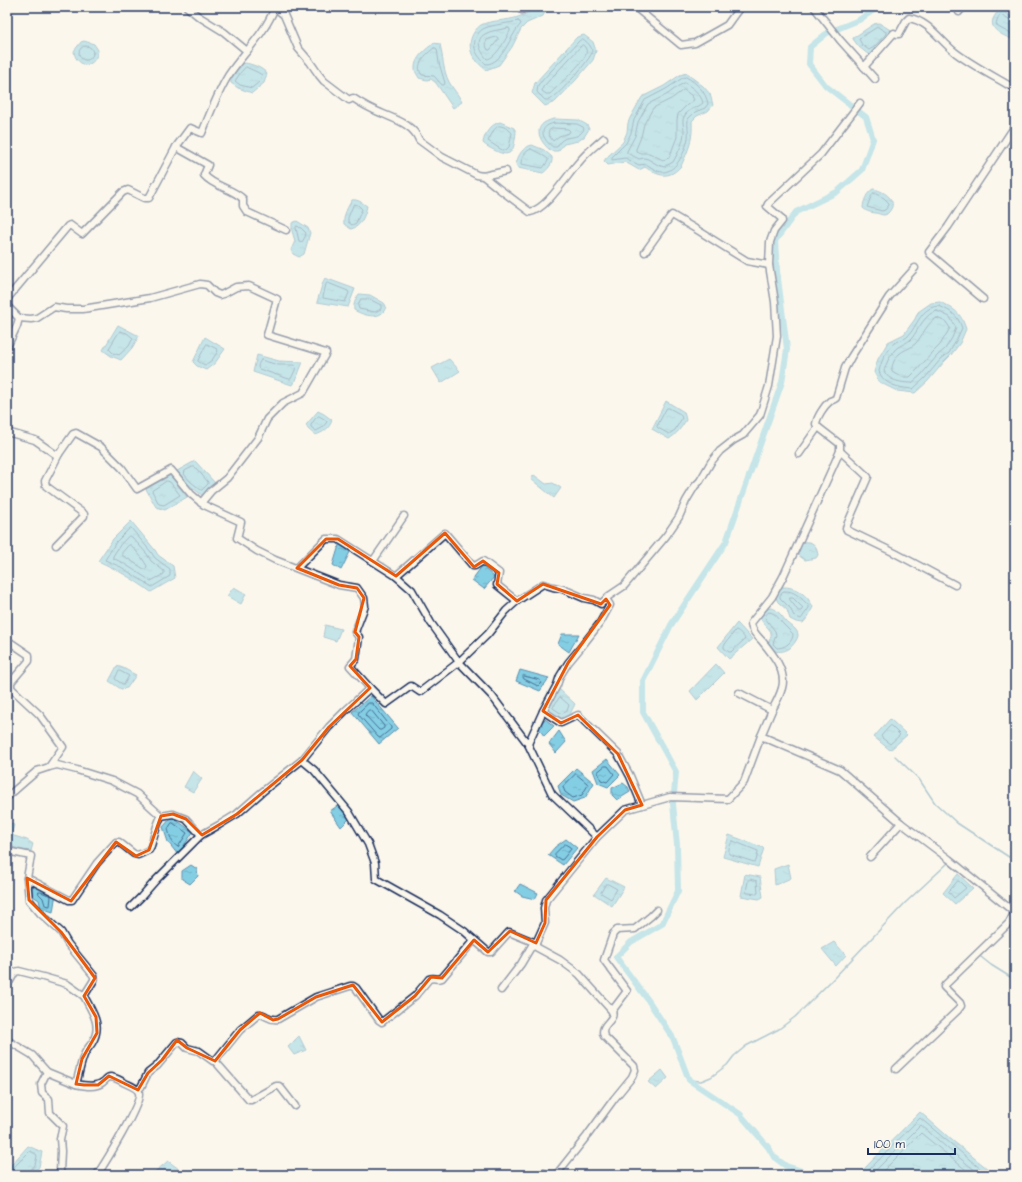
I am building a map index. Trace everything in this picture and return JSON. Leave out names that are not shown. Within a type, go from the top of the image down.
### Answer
[{"type":"street","points":[[187,7],[198,16],[224,32],[247,52]]},
{"type":"street","points":[[7,299],[68,226],[70,225],[82,234],[123,192],[128,190],[144,198],[149,198],[176,147],[190,128],[202,133],[228,77],[264,29],[275,7],[284,15],[288,22],[291,35],[298,48],[324,81],[349,100],[353,98],[362,104],[400,121],[417,135],[419,140],[442,157],[472,173],[483,176],[506,170]]},
{"type":"street","points":[[514,7],[522,10],[526,7]]},
{"type":"street","points":[[635,7],[681,45],[695,43],[726,25],[740,7]]},
{"type":"street","points":[[814,7],[840,40],[875,80]]},
{"type":"street","points":[[864,67],[894,33],[899,34],[909,18],[926,26],[954,52],[1015,89]]},
{"type":"street","points":[[56,545],[84,516],[84,514],[44,484],[58,454],[73,434],[76,433],[101,448],[122,468],[137,489],[171,470],[191,494],[201,503],[240,522],[237,538],[257,551],[275,560],[339,585],[357,588],[364,598],[365,606],[355,632],[360,637],[356,659],[350,666],[386,704],[411,686],[420,692],[460,662],[488,634],[506,611],[543,584],[563,589],[601,604],[624,586],[666,536],[679,517],[695,486],[720,451],[743,435],[760,415],[769,386],[777,336],[775,302],[769,265],[770,242],[774,231],[782,222],[781,218],[767,206],[821,154],[858,104]]},
{"type":"street","points":[[983,299],[929,252],[948,227],[1015,126]]},
{"type":"street","points":[[483,176],[530,212],[535,211],[546,202],[579,160],[604,138]]},
{"type":"street","points":[[176,147],[208,165],[204,175],[208,180],[240,196],[243,199],[243,206],[247,212],[286,230]]},
{"type":"street","points":[[645,252],[672,215],[747,261],[769,265]]},
{"type":"street","points":[[501,990],[535,943],[545,923],[544,908],[546,900],[597,837],[625,810],[670,797],[728,799],[744,782],[761,736],[783,686],[782,670],[772,652],[758,638],[751,627],[751,623],[772,597],[783,577],[840,451],[840,444],[818,427],[816,421],[822,411],[836,398],[851,357],[889,297],[915,268]]},
{"type":"street","points":[[7,306],[19,318],[31,319],[37,318],[54,307],[83,309],[150,298],[200,284],[207,285],[220,295],[236,287],[249,286],[277,299],[267,335],[326,353],[302,394],[283,403],[267,419],[258,438],[227,478],[210,491],[201,503]]},
{"type":"street","points":[[7,347],[18,326],[19,318]]},
{"type":"street","points":[[799,454],[818,427]]},
{"type":"street","points":[[7,432],[35,440],[55,454],[58,454]]},
{"type":"street","points":[[840,451],[868,477],[847,525],[847,530],[895,553],[955,585]]},
{"type":"street","points":[[373,561],[404,516]]},
{"type":"street","points":[[396,576],[445,533],[473,566],[483,562],[499,573],[497,584],[517,602]]},
{"type":"street","points":[[297,568],[326,539],[338,539],[396,576],[412,590],[431,622],[460,662],[492,696],[528,744],[552,794],[597,837]]},
{"type":"street","points":[[528,744],[560,676],[568,663],[600,623],[610,605],[606,599]]},
{"type":"street","points":[[7,640],[29,655],[29,661],[11,682],[11,688],[40,716],[63,747],[48,767]]},
{"type":"street","points":[[131,907],[201,835],[237,814],[302,760],[329,727],[370,688]]},
{"type":"street","points":[[738,693],[772,710]]},
{"type":"street","points":[[543,711],[561,723],[578,715],[618,754],[630,776],[642,805]]},
{"type":"street","points":[[761,736],[840,770],[901,823],[961,868],[1015,913],[1009,923],[945,985],[944,987],[960,1003],[961,1006],[958,1010],[896,1069]]},
{"type":"street","points":[[302,760],[314,770],[349,812],[368,844],[375,864],[376,879],[440,915],[464,931],[488,952],[491,952],[509,932],[535,943],[537,949],[560,960],[579,974],[614,1013],[602,1033],[634,1066],[635,1070],[632,1077],[556,1175]]},
{"type":"street","points":[[7,797],[37,770],[56,765],[112,781],[137,794],[161,816]]},
{"type":"street","points":[[161,816],[173,814],[186,819],[201,835]]},
{"type":"street","points":[[27,878],[72,900],[97,863],[116,842],[119,842],[134,854],[138,855],[149,850],[152,846],[161,816]]},
{"type":"street","points":[[870,857],[901,823]]},
{"type":"street","points":[[7,850],[31,856],[27,878],[29,900],[41,914],[61,932],[68,944],[94,976],[94,980],[84,996]]},
{"type":"street","points":[[612,1010],[627,991],[604,960],[613,934],[617,930],[635,929],[657,910]]},
{"type":"street","points":[[215,1061],[240,1030],[259,1014],[274,1020],[278,1019],[316,997],[350,986],[356,988],[382,1022],[415,996],[429,979],[442,978],[474,940]]},
{"type":"street","points":[[7,981],[10,981],[15,972],[19,971],[67,984],[84,996],[96,1017],[97,1033],[82,1059],[76,1084]]},
{"type":"street","points":[[138,1090],[141,1088],[148,1073],[160,1063],[177,1042],[182,1043],[187,1048],[199,1051],[215,1061],[249,1100],[276,1086],[279,1086],[295,1106]]},
{"type":"street","points":[[8,1043],[32,1055],[47,1072],[76,1084],[98,1085],[107,1078],[112,1077],[138,1090],[140,1095],[138,1101],[97,1175]]},
{"type":"street","points":[[47,1072],[41,1084],[42,1093],[49,1099],[50,1113],[63,1126],[60,1140],[62,1151],[60,1172],[62,1175]]},
{"type":"street","points":[[542,1175],[544,1173],[552,1175]]},
{"type":"highlighted area","points":[[445,533],[474,567],[483,561],[499,573],[497,584],[517,601],[543,584],[601,604],[606,599],[610,605],[568,663],[543,711],[561,723],[578,715],[618,754],[642,805],[625,810],[597,837],[546,900],[545,923],[536,943],[510,931],[488,952],[474,940],[442,978],[431,977],[415,996],[382,1022],[353,985],[316,997],[278,1019],[273,1020],[260,1013],[240,1030],[215,1061],[187,1048],[177,1040],[162,1060],[148,1073],[138,1090],[109,1076],[98,1085],[76,1084],[82,1059],[97,1033],[96,1017],[84,996],[95,978],[61,932],[29,900],[27,878],[71,901],[116,842],[136,856],[149,850],[161,816],[173,814],[186,819],[202,835],[237,814],[302,760],[329,727],[370,688],[350,666],[356,659],[359,637],[355,632],[364,598],[357,588],[339,585],[297,568],[326,539],[338,539],[396,576]]},
{"type":"water","points":[[538,7],[542,7],[545,12],[543,16],[527,23],[521,29],[512,47],[499,65],[486,70],[471,52],[470,43],[472,35],[475,31],[485,23],[521,16]]},
{"type":"water","points":[[1001,9],[1015,20],[1014,40],[1002,35],[993,27],[993,19]]},
{"type":"water","points":[[879,23],[892,31],[892,34],[869,55],[859,47],[853,38],[874,24]]},
{"type":"water","points":[[584,35],[593,42],[596,51],[593,60],[555,102],[545,106],[532,93],[535,83],[577,37]]},
{"type":"water","points":[[84,41],[94,44],[98,50],[97,56],[90,64],[87,65],[84,65],[77,60],[74,51],[81,42]]},
{"type":"water","points":[[434,43],[440,44],[447,77],[462,102],[453,108],[436,83],[431,79],[427,80],[419,78],[415,72],[416,61],[424,51]]},
{"type":"water","points":[[245,63],[251,64],[263,70],[267,74],[264,83],[252,93],[238,88],[231,83],[231,79],[239,68]]},
{"type":"water","points":[[686,73],[703,86],[710,94],[713,105],[708,111],[697,116],[692,121],[690,144],[681,166],[668,175],[663,175],[654,173],[645,167],[639,170],[625,162],[608,165],[604,161],[623,142],[630,118],[642,97]]},
{"type":"water","points":[[554,119],[578,120],[587,125],[589,129],[584,137],[578,141],[564,144],[558,151],[551,151],[546,147],[539,133],[542,125],[547,121]]},
{"type":"water","points":[[500,122],[514,128],[516,132],[513,148],[509,153],[505,154],[490,148],[483,143],[488,130]]},
{"type":"water","points":[[532,145],[544,150],[552,157],[551,164],[543,173],[518,168],[516,164],[521,152]]},
{"type":"water","points":[[873,189],[884,193],[892,202],[888,213],[883,215],[870,212],[863,208],[866,197]]},
{"type":"water","points":[[352,200],[358,201],[367,206],[364,217],[360,223],[351,229],[344,224],[344,218],[348,206]]},
{"type":"water","points":[[297,221],[308,228],[310,233],[304,254],[299,257],[293,254],[291,250],[295,241],[292,231],[292,223]]},
{"type":"water","points":[[325,278],[355,289],[348,307],[317,302]]},
{"type":"water","points":[[359,294],[370,295],[384,303],[386,306],[384,311],[381,314],[373,316],[354,310],[355,301]]},
{"type":"water","points":[[940,302],[950,307],[962,318],[966,329],[960,343],[951,355],[915,393],[897,391],[879,382],[874,372],[878,359],[888,342],[904,334],[915,319],[918,312],[931,303]]},
{"type":"water","points":[[118,325],[139,336],[132,348],[121,360],[111,356],[103,350]]},
{"type":"water","points":[[205,337],[225,349],[215,363],[206,370],[197,366],[193,362]]},
{"type":"water","points":[[257,355],[279,361],[303,362],[292,385],[253,372]]},
{"type":"water","points":[[449,359],[460,371],[441,383],[432,368]]},
{"type":"water","points":[[666,401],[684,412],[686,420],[679,431],[669,439],[652,429]]},
{"type":"water","points":[[318,411],[332,420],[326,430],[315,435],[306,425]]},
{"type":"water","points":[[195,461],[215,483],[203,496],[188,484],[177,471]]},
{"type":"water","points":[[170,475],[187,497],[165,510],[156,507],[146,489]]},
{"type":"water","points":[[534,475],[546,484],[553,483],[561,488],[554,498],[531,479]]},
{"type":"water","points":[[131,521],[158,555],[173,566],[175,578],[151,592],[125,575],[98,561],[113,539]]},
{"type":"water","points":[[340,542],[352,548],[341,570],[333,565]]},
{"type":"water","points":[[802,542],[809,542],[815,546],[818,555],[816,558],[805,560],[798,555],[797,550]]},
{"type":"water","points":[[482,566],[494,577],[484,589],[472,580]]},
{"type":"water","points":[[234,587],[246,594],[241,604],[227,596]]},
{"type":"water","points":[[782,587],[792,588],[800,592],[811,603],[813,607],[803,623],[790,619],[787,610],[778,602],[775,596]]},
{"type":"water","points":[[770,608],[776,610],[798,633],[798,637],[787,650],[777,651],[771,649],[769,646],[771,633],[760,618],[764,611]]},
{"type":"water","points":[[737,623],[752,639],[729,659],[718,647]]},
{"type":"water","points":[[325,625],[341,629],[336,641],[323,637]]},
{"type":"water","points":[[562,634],[579,634],[569,652],[558,644]]},
{"type":"water","points":[[716,664],[724,673],[697,700],[690,691]]},
{"type":"water","points":[[117,666],[136,675],[127,688],[121,689],[109,681]]},
{"type":"water","points":[[520,670],[549,678],[540,691],[516,681]]},
{"type":"water","points":[[559,689],[575,704],[570,714],[562,719],[546,710]]},
{"type":"water","points":[[371,696],[398,728],[379,744],[352,712]]},
{"type":"water","points":[[545,719],[554,726],[544,736],[538,727]]},
{"type":"water","points":[[890,719],[907,735],[890,750],[874,737]]},
{"type":"water","points":[[559,731],[566,742],[556,753],[549,744]]},
{"type":"water","points":[[607,759],[620,775],[608,787],[598,783],[593,770]]},
{"type":"water","points":[[576,768],[594,783],[585,798],[573,802],[561,795],[558,786]]},
{"type":"water","points":[[193,771],[202,779],[193,792],[184,787]]},
{"type":"water","points":[[623,783],[628,787],[630,792],[617,800],[612,795],[612,788]]},
{"type":"water","points":[[340,804],[349,819],[341,827],[330,811]]},
{"type":"water","points":[[172,817],[193,832],[178,855],[168,842],[163,827]]},
{"type":"water","points":[[7,820],[14,825],[11,835],[27,840],[33,844],[31,851],[22,850],[7,845]]},
{"type":"water","points":[[729,835],[764,848],[758,867],[723,857]]},
{"type":"water","points":[[566,839],[577,848],[563,865],[548,855],[555,847]]},
{"type":"water","points":[[788,864],[791,878],[775,885],[774,869]]},
{"type":"water","points":[[191,865],[197,869],[198,876],[190,884],[182,879],[182,871]]},
{"type":"water","points":[[745,874],[760,877],[763,897],[759,899],[741,896]]},
{"type":"water","points":[[958,874],[973,888],[955,904],[943,893]]},
{"type":"water","points":[[606,878],[624,887],[612,906],[594,894]]},
{"type":"water","points":[[33,884],[56,893],[53,912],[41,908],[39,900],[30,894]]},
{"type":"water","points":[[520,884],[538,893],[535,899],[522,896],[515,891]]},
{"type":"water","points":[[834,942],[846,955],[836,966],[822,949]]},
{"type":"water","points":[[299,1036],[306,1050],[294,1055],[288,1047]]},
{"type":"water","points":[[662,1070],[668,1078],[656,1089],[648,1082]]},
{"type":"water","points":[[920,1112],[993,1173],[991,1175],[862,1175],[860,1173]]},
{"type":"water","points":[[28,1146],[42,1152],[39,1167],[32,1175],[7,1175],[12,1164]]},
{"type":"water","points":[[168,1161],[183,1172],[181,1175],[151,1175]]},
{"type":"waterway","points":[[815,1175],[786,1166],[774,1157],[768,1147],[740,1114],[689,1080],[673,1038],[648,1000],[616,957],[631,942],[662,924],[678,891],[677,845],[673,804],[676,772],[643,712],[643,681],[671,625],[726,542],[782,382],[787,349],[777,271],[775,241],[796,212],[837,192],[862,170],[873,139],[866,117],[826,86],[809,64],[810,47],[827,33],[859,20],[878,7]]},
{"type":"waterway","points":[[895,756],[919,779],[935,803],[957,823],[1015,861]]},
{"type":"waterway","points":[[689,1080],[701,1081],[711,1077],[727,1065],[734,1056],[746,1046],[779,1029],[795,1017],[905,903],[948,863],[955,869]]},
{"type":"waterway","points":[[981,957],[1015,980]]}]
